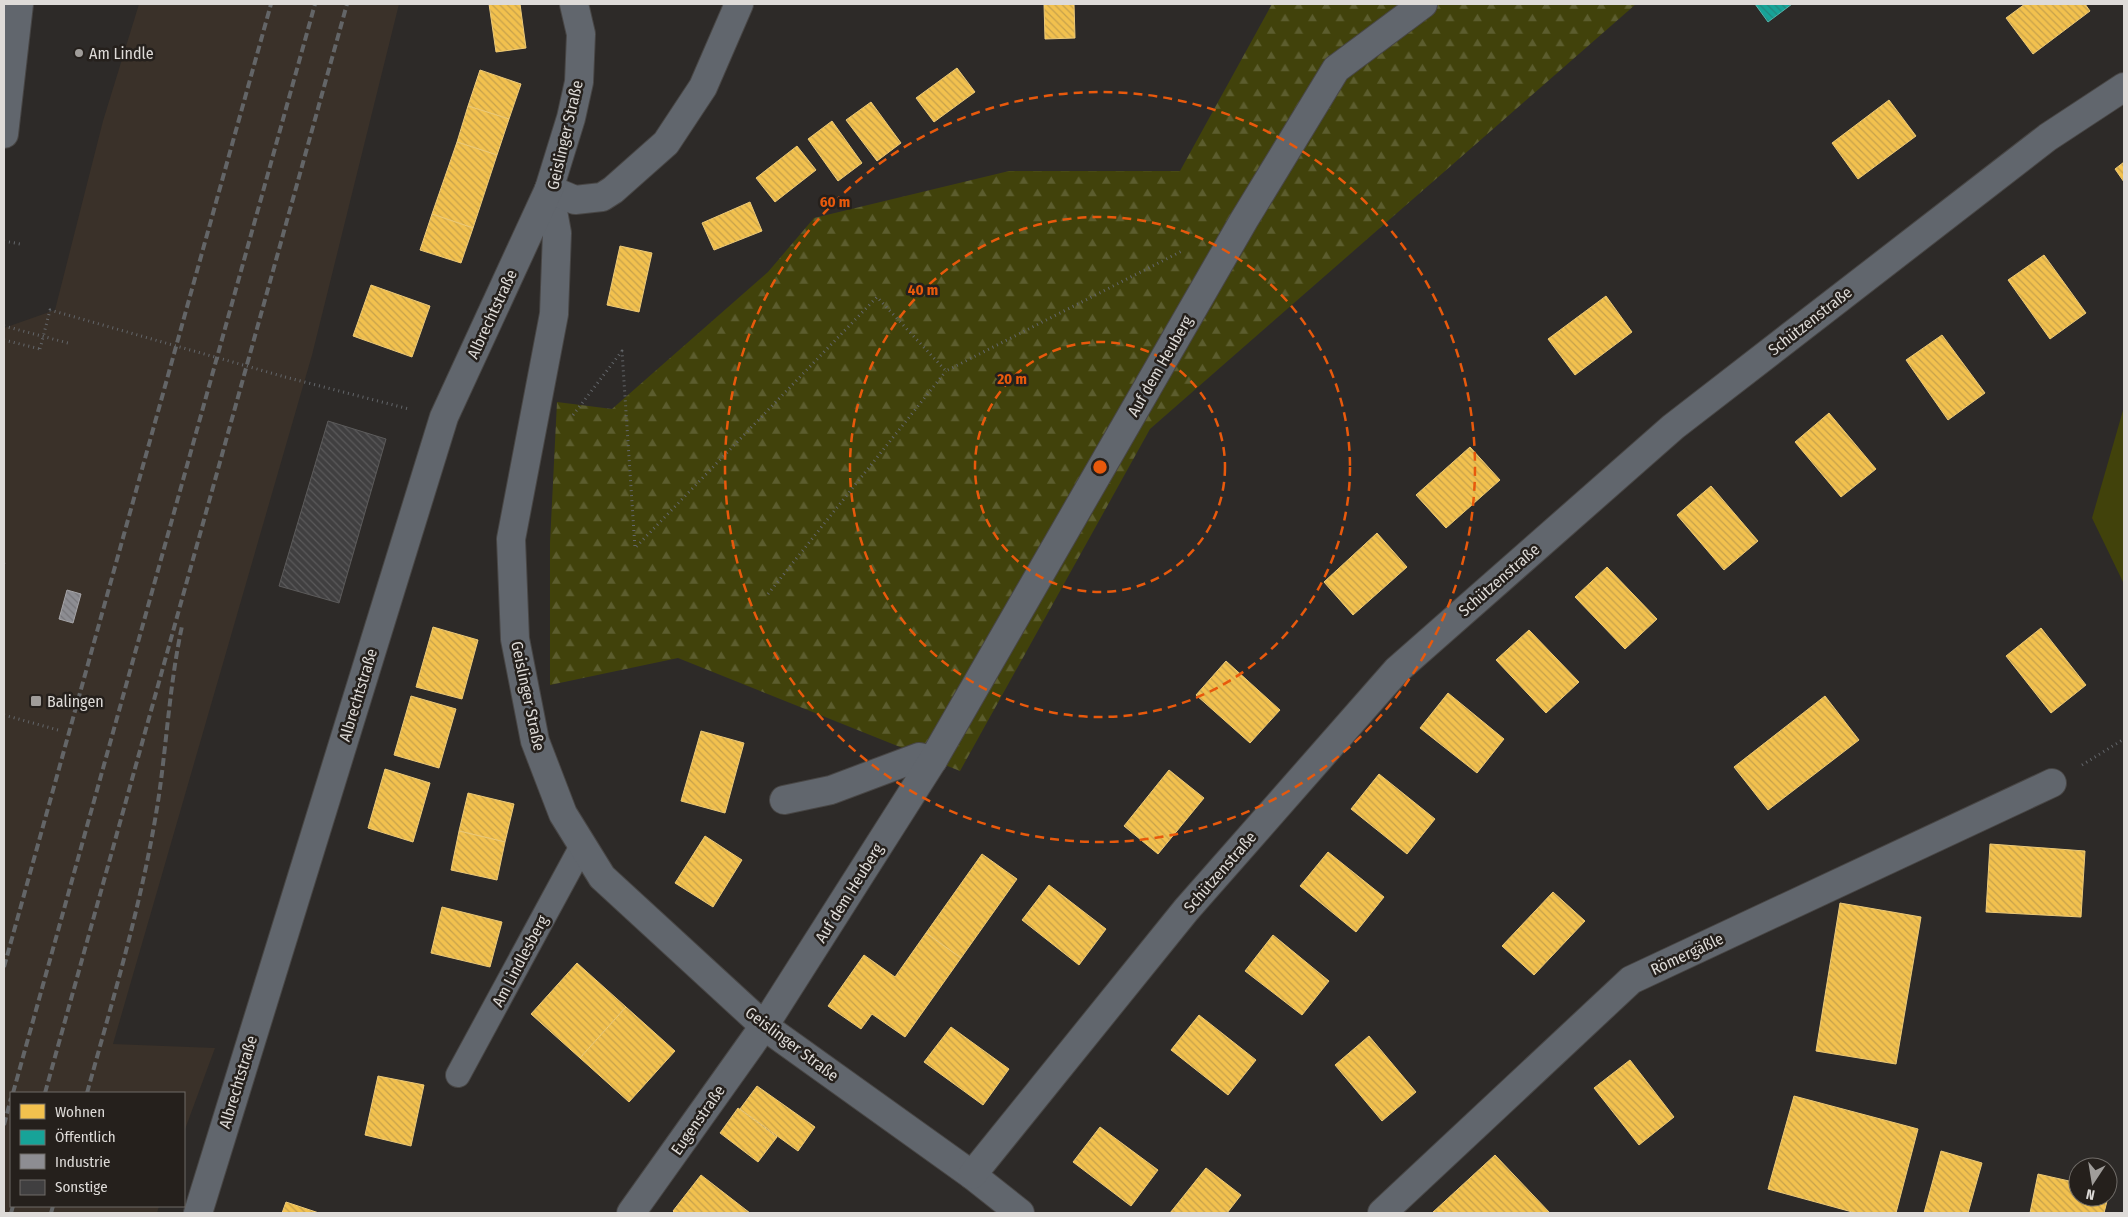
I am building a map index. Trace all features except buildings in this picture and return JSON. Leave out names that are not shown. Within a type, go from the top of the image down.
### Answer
[{"type":"street","points":[[4,134],[19,4]]},
{"type":"street","name":"Geislinger Straße","points":[[574,4],[581,34],[579,82],[571,118],[549,189],[557,233],[554,314],[511,539],[515,639],[535,741],[563,814],[602,876],[764,1026],[972,1176],[1020,1213]]},
{"type":"street","points":[[549,189],[575,200],[602,197],[613,190],[666,143],[703,87],[739,4]]},
{"type":"street","name":"Auf dem Heuberg","points":[[764,1026],[933,760],[1240,228],[1336,69],[1423,4]]},
{"type":"street","name":"Schützenstraße","points":[[972,1176],[1186,910],[1397,670],[1673,427],[2048,138],[2124,87]]},
{"type":"street","name":"Albrechtstraße","points":[[198,1213],[444,417],[549,189]]},
{"type":"street","points":[[784,800],[831,790],[919,757],[933,760]]},
{"type":"street","name":"Römergäßle","points":[[1382,1213],[1632,980],[2052,783]]},
{"type":"street","name":"Eugenstraße","points":[[631,1213],[764,1026]]},
{"type":"lane","name":"Am Lindlesberg","points":[[458,1075],[582,846]]},
{"type":"path","points":[[4,241],[20,244]]},
{"type":"path","points":[[768,594],[946,371],[1191,246]]},
{"type":"path","points":[[569,419],[622,351],[635,548],[877,297],[946,371]]},
{"type":"path","points":[[4,340],[40,349],[50,310],[285,377],[444,417]]},
{"type":"path","points":[[4,326],[68,343]]},
{"type":"path","points":[[4,715],[58,730]]},
{"type":"path","points":[[2052,783],[2124,739]]},
{"type":"shaded area","points":[[139,4],[399,4],[312,355],[113,1044],[215,1048],[185,1129],[185,1092],[10,1092],[10,1207],[159,1207],[157,1213],[4,1213],[4,328],[55,310],[103,121]]},
{"type":"green space","points":[[1272,4],[1636,4],[1150,429],[960,771],[678,658],[550,685],[550,543],[557,402],[612,409],[768,272],[814,218],[1009,171],[1180,171]]},
{"type":"green space","points":[[2124,407],[2124,584],[2092,518]]},
{"type":"railway","points":[[4,967],[271,4]]},
{"type":"railway","points":[[13,1092],[315,4]]},
{"type":"railway","points":[[45,1092],[347,4]]},
{"type":"railway","points":[[87,1092],[128,945],[153,833],[182,626]]},
{"type":"railway","points":[[4,1125],[10,1102]]},
{"type":"railway","points":[[11,1213],[13,1207]]},
{"type":"railway","points":[[51,1213],[53,1207]]},
{"type":"place","name":"Am Lindle","points":[[79,53]]},
{"type":"place","name":"Balingen","points":[[36,701]]}]
